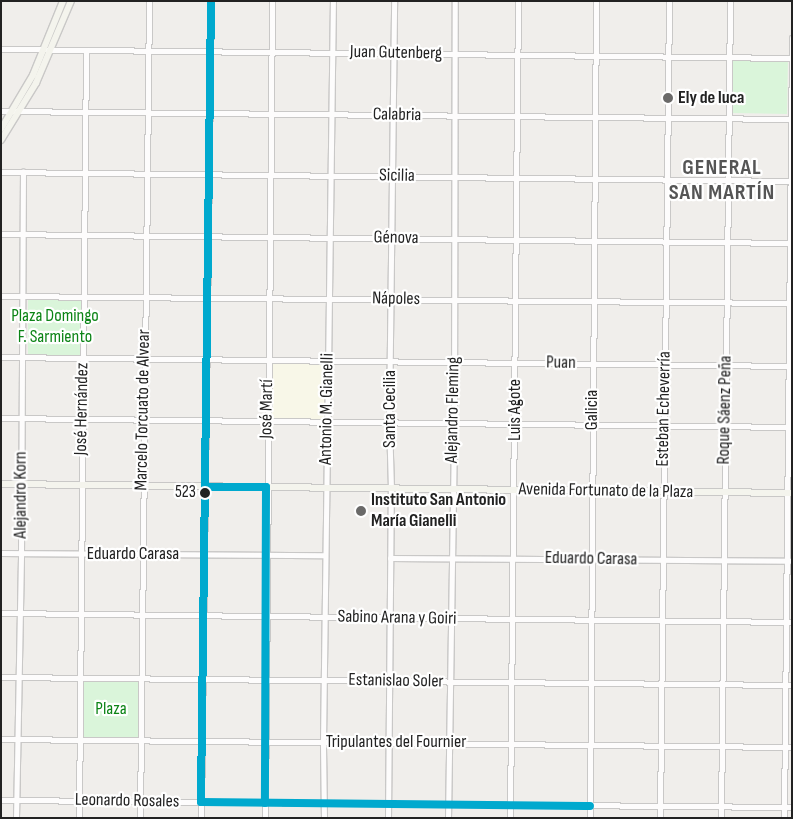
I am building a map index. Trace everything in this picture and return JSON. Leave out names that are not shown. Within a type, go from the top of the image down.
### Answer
[{"type":"main road","points":[[47,49],[63,1]]},
{"type":"main road","points":[[1,140],[71,1]]},
{"type":"main road","points":[[1,129],[17,111]]},
{"type":"main road","name":"Avenida Fortunato de la Plaza","points":[[1,484],[789,493]]},
{"type":"street","name":"Marcelo Torcuato de Alvear","points":[[140,818],[143,678],[142,486],[149,1]]},
{"type":"street","points":[[201,818],[211,1]]},
{"type":"street","name":"José Martí","points":[[264,818],[272,1]]},
{"type":"street","name":"Antonio M. Gianelli","points":[[324,818],[324,617],[333,1]]},
{"type":"street","name":"Santa Cecilia","points":[[388,818],[391,488],[389,422],[394,1]]},
{"type":"street","name":"Alejandro Fleming","points":[[448,818],[451,490],[454,423],[456,1]]},
{"type":"street","name":"Luis Agote","points":[[510,818],[518,1]]},
{"type":"street","name":"Galicia","points":[[590,818],[596,1]]},
{"type":"street","name":"Esteban Echeverría","points":[[660,818],[668,1]]},
{"type":"street","name":"Roque Sáenz Peña","points":[[721,818],[730,1]]},
{"type":"street","points":[[784,818],[786,622],[789,561],[792,38]]},
{"type":"street","name":"Juan Gutenberg","points":[[1,48],[792,58]]},
{"type":"street","name":"José Hernández","points":[[80,740],[80,553],[86,50]]},
{"type":"street","name":"Calabria","points":[[1,111],[791,119]]},
{"type":"street","name":"Sicilia","points":[[1,172],[791,181]]},
{"type":"street","name":"Alejandro Korn","points":[[16,818],[21,553],[23,172]]},
{"type":"street","name":"Génova","points":[[1,234],[791,243]]},
{"type":"street","name":"Nápoles","points":[[1,296],[790,303]]},
{"type":"street","name":"Puan","points":[[1,358],[790,366]]},
{"type":"street","points":[[1,418],[790,427]]},
{"type":"street","name":"Eduardo Carasa","points":[[1,552],[325,555]]},
{"type":"street","name":"Eduardo Carasa","points":[[390,558],[789,561]]},
{"type":"street","name":"Sabino Arana y Goiri","points":[[1,613],[792,622]]},
{"type":"street","name":"Estanislao Soler","points":[[1,677],[792,685]]},
{"type":"street","name":"Tripulantes del Fournier","points":[[1,739],[265,743],[449,742],[792,747]]},
{"type":"street","points":[[79,818],[80,740]]},
{"type":"street","name":"Leonardo Rosales","points":[[1,800],[792,807]]},
{"type":"shaded area","points":[[272,363],[326,364],[325,421],[271,420]]},
{"type":"green space","points":[[733,59],[788,60],[787,114],[732,113]]},
{"type":"green space","name":"Plaza Domingo F. Sarmiento","points":[[28,299],[83,299],[83,355],[28,355]]},
{"type":"green space","name":"Plaza","points":[[79,678],[143,678],[143,739],[79,739]]},
{"type":"transit line","points":[[211,1],[201,802],[590,806]]},
{"type":"transit line","points":[[205,487],[266,487],[265,803]]},
{"type":"place","name":"Ely de luca","points":[[668,98]]},
{"type":"place","name":"523","points":[[205,493]]},
{"type":"place","name":"Instituto San Antonio María Gianelli","points":[[361,511]]},
{"type":"district","name":"GENERAL SAN MARTÍN","points":[[722,180]]}]
